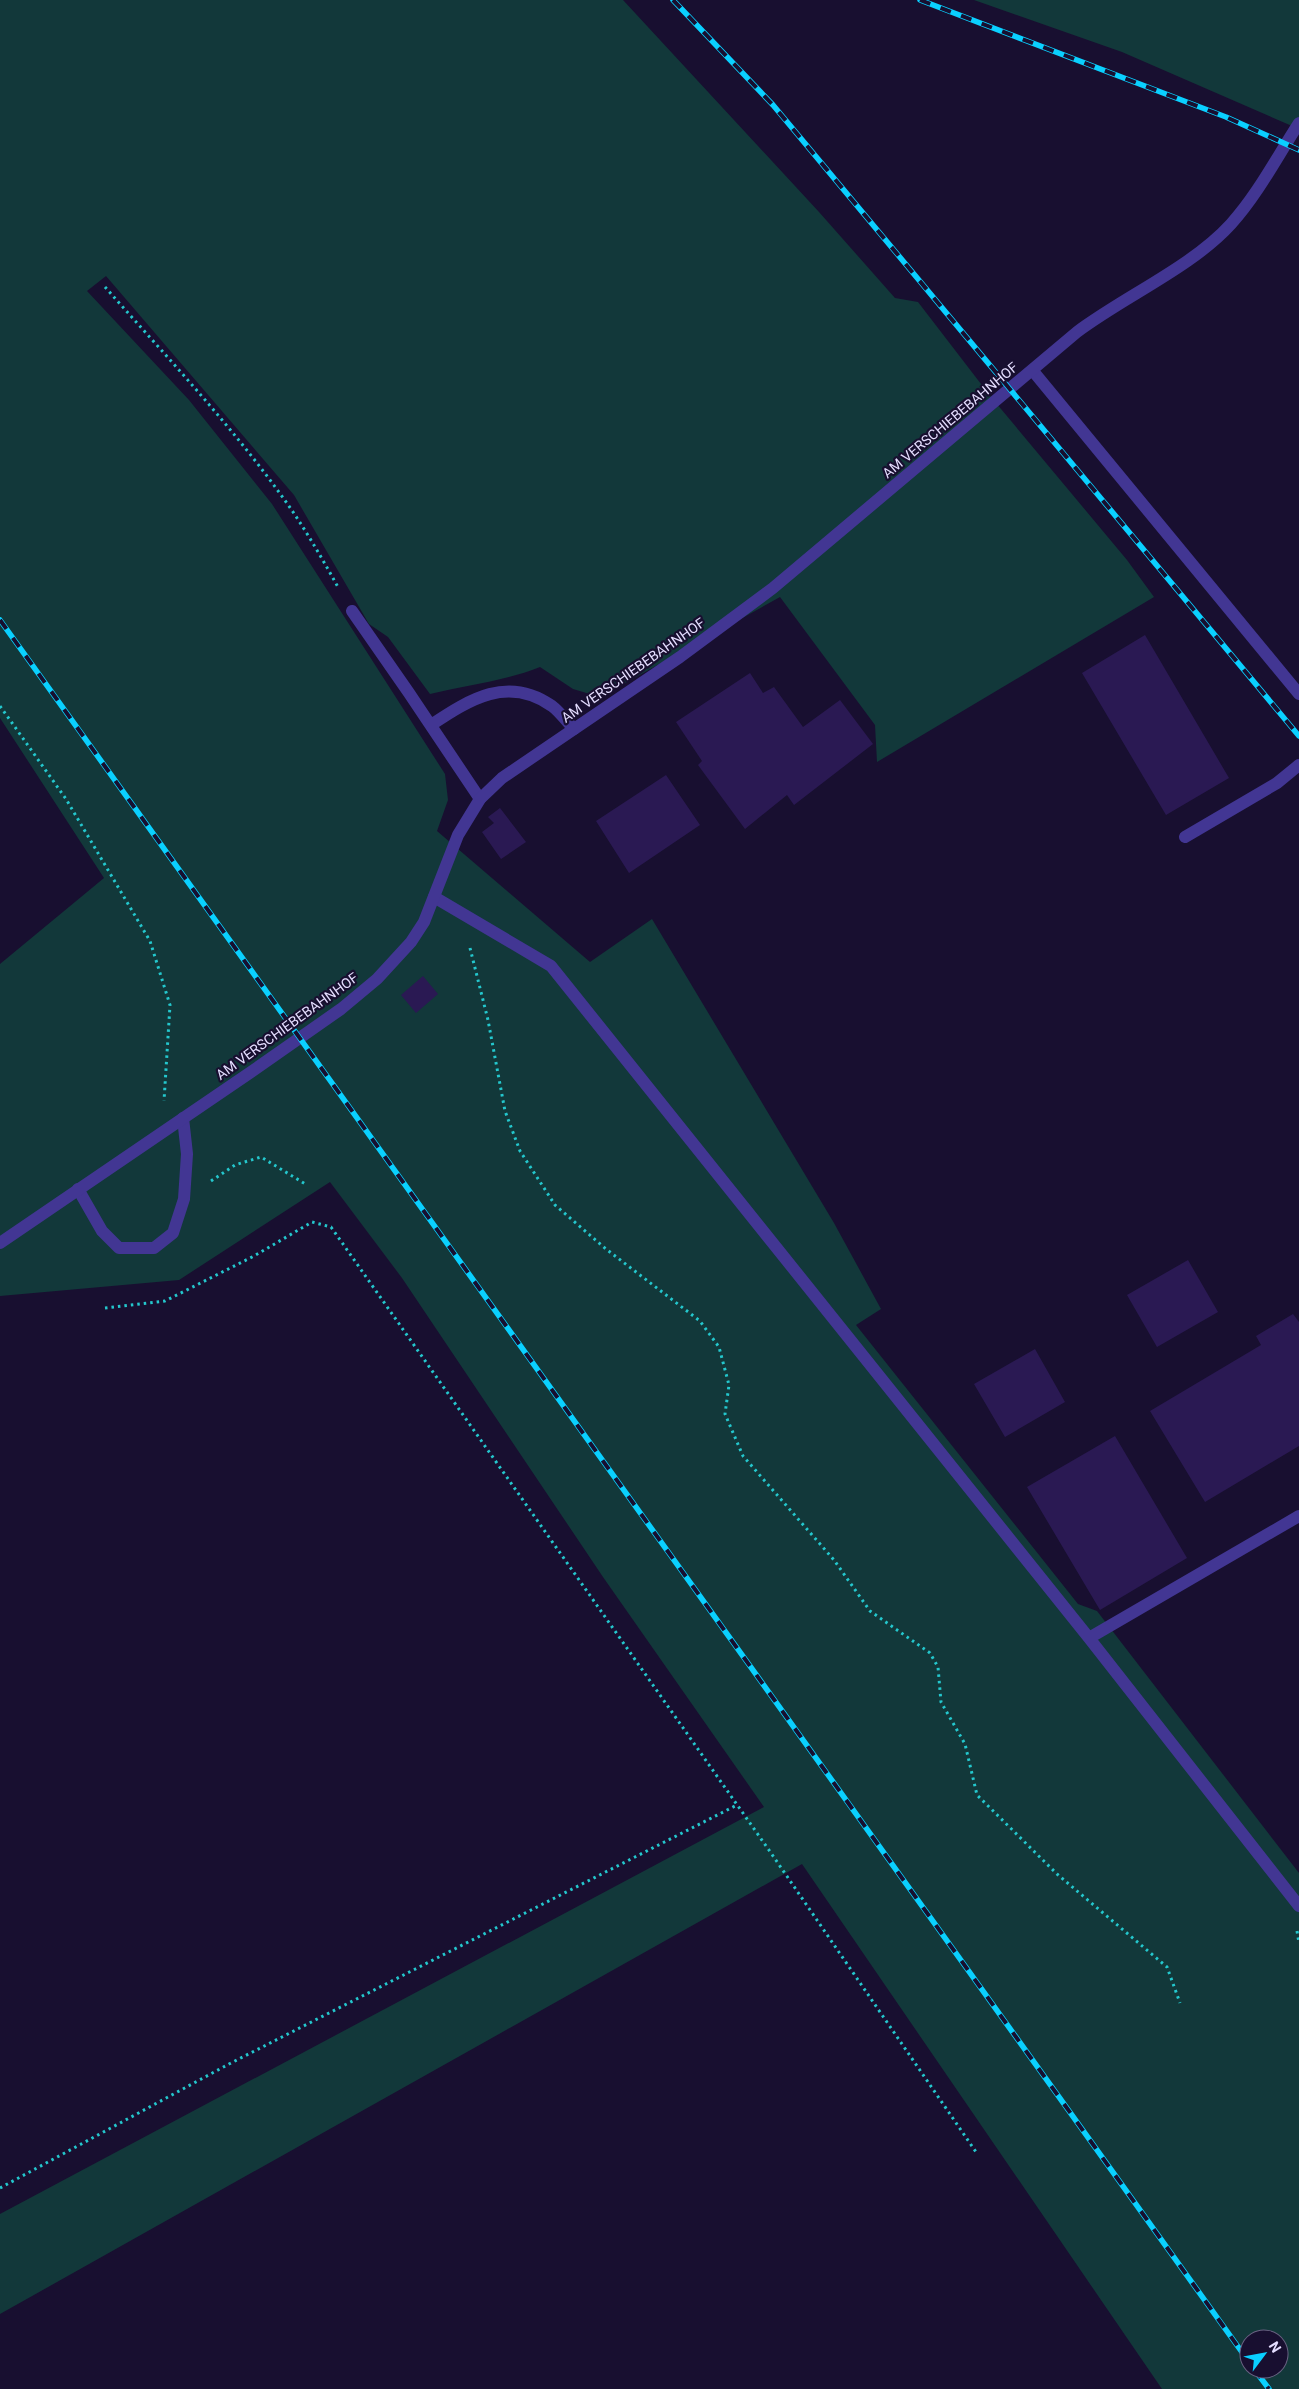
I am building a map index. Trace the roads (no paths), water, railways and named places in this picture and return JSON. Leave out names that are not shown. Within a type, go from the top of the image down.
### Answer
[{"type":"street","name":"AM VERSCHIEBEBAHNHOF","points":[[0,1243],[341,1009],[377,979],[411,942],[424,922],[458,835],[480,799],[502,778],[680,657],[773,588],[1105,311],[1199,253],[1230,225],[1250,201],[1299,123]]},
{"type":"street","points":[[1033,371],[1299,694]]},
{"type":"street","points":[[352,612],[480,799]]},
{"type":"street","points":[[431,725],[465,702],[496,692],[525,692],[553,707],[574,729]]},
{"type":"street","points":[[1185,838],[1277,783],[1299,766]]},
{"type":"street","points":[[434,897],[551,966],[1089,1638],[1299,1906]]},
{"type":"street","points":[[78,1189],[102,1231],[119,1248],[154,1248],[173,1233],[184,1199],[187,1154],[183,1118]]},
{"type":"street","points":[[1089,1638],[1299,1516]]},
{"type":"railway","points":[[673,0],[773,105],[1299,736]]},
{"type":"railway","points":[[920,0],[1226,117],[1299,150]]},
{"type":"railway","points":[[0,620],[1239,2348]]},
{"type":"railway","points":[[1262,2379],[1269,2389]]}]
